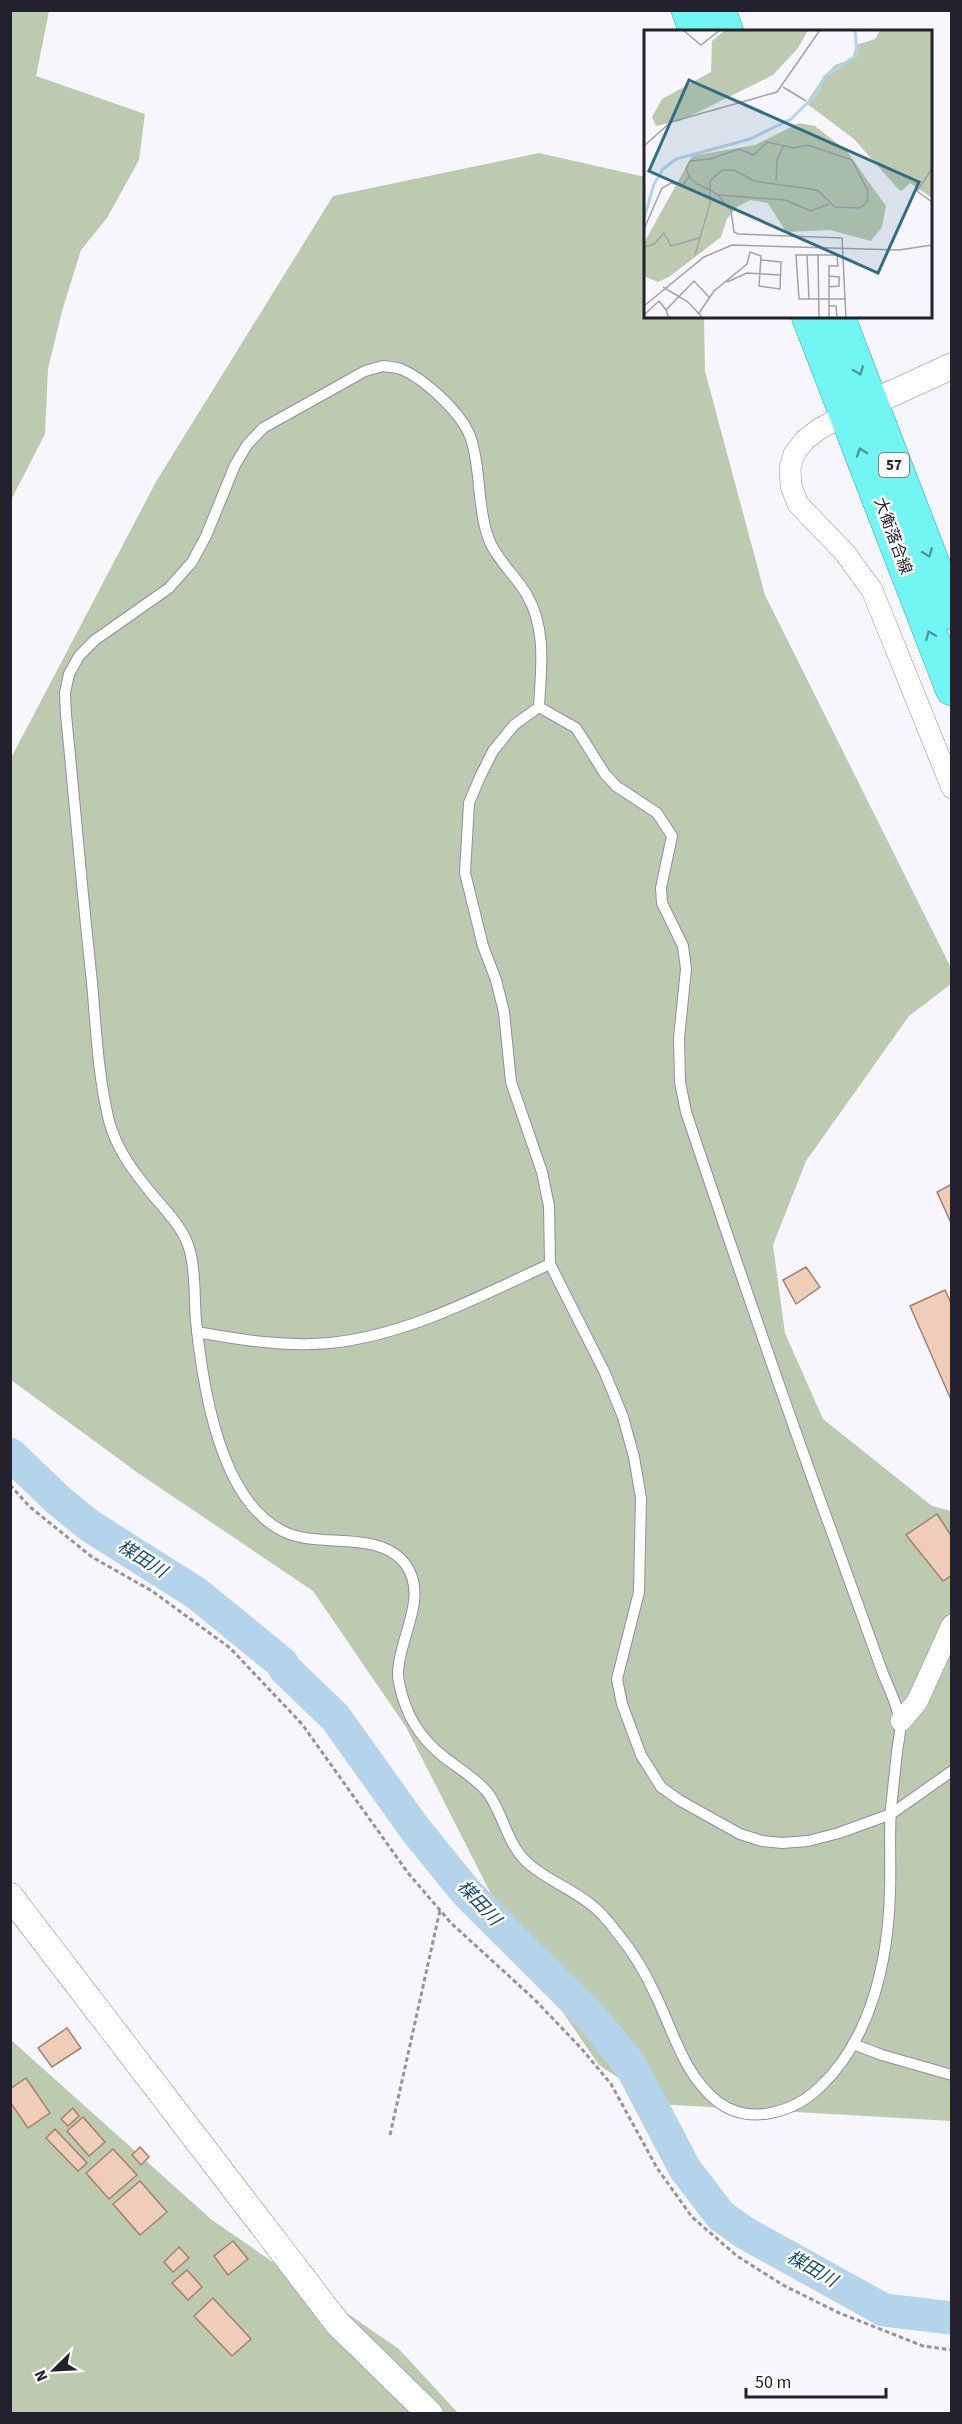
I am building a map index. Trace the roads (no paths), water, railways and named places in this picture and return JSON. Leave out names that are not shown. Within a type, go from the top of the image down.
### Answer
[{"type":"main road","points":[[688,10],[695,30]]},
{"type":"main road","points":[[719,10],[726,30]]},
{"type":"main road","name":"大衡落合線","points":[[809,318],[859,408],[951,613]]},
{"type":"main road","name":"大衡落合線","points":[[838,318],[859,408],[951,689]]},
{"type":"street","points":[[951,366],[819,429],[805,440],[794,454],[790,468],[791,486],[798,504],[845,553],[872,591],[951,788]]},
{"type":"street","points":[[901,1721],[917,1702],[951,1625]]},
{"type":"street","points":[[10,1896],[338,2324],[430,2414]]},
{"type":"lane","points":[[383,366],[400,369],[434,391],[459,418],[471,438],[487,537],[501,562],[526,594],[537,617],[542,642],[539,707],[576,728],[605,774],[616,786],[657,813],[672,836],[661,888],[662,903],[683,946],[686,969],[679,1038],[680,1082],[686,1112],[778,1387],[901,1721],[891,1814],[890,1900],[886,1944],[866,2019],[853,2044],[830,2078],[813,2094],[793,2106],[770,2114],[749,2114],[730,2109],[711,2097],[695,2076],[678,2046],[647,1978],[614,1928],[589,1902],[533,1868],[519,1855],[488,1794],[472,1777],[441,1755],[423,1737],[401,1696],[398,1672],[414,1600],[413,1578],[402,1558],[384,1547],[310,1539],[290,1534],[272,1524],[255,1510],[243,1492],[229,1468],[217,1433],[197,1332],[192,1258],[185,1236],[123,1155],[110,1124],[105,1100],[66,715],[65,693],[69,674],[79,656],[95,640],[148,605],[169,588],[192,562],[206,536],[235,465],[247,445],[263,428],[365,371],[383,366]]},
{"type":"lane","points":[[539,707],[514,725],[493,751],[480,777],[470,803],[465,873],[483,946],[496,980],[504,1012],[511,1082],[542,1172],[549,1206],[550,1264],[605,1373],[623,1417],[634,1457],[641,1498],[639,1592],[617,1679],[622,1704],[649,1771],[661,1787],[687,1805],[740,1834],[762,1841],[782,1843],[808,1841],[839,1833],[891,1814],[951,1771]]},
{"type":"lane","points":[[197,1332],[234,1339],[297,1344],[362,1338],[399,1329],[453,1308],[550,1264]]},
{"type":"lane","points":[[853,2044],[951,2075]]},
{"type":"waterway","name":"楳田川","points":[[10,1454],[58,1500],[90,1526],[196,1593],[282,1663],[285,1669],[335,1717],[415,1829],[466,1892],[592,2018],[631,2066],[685,2169],[721,2216],[745,2233],[884,2310],[952,2318]]}]
